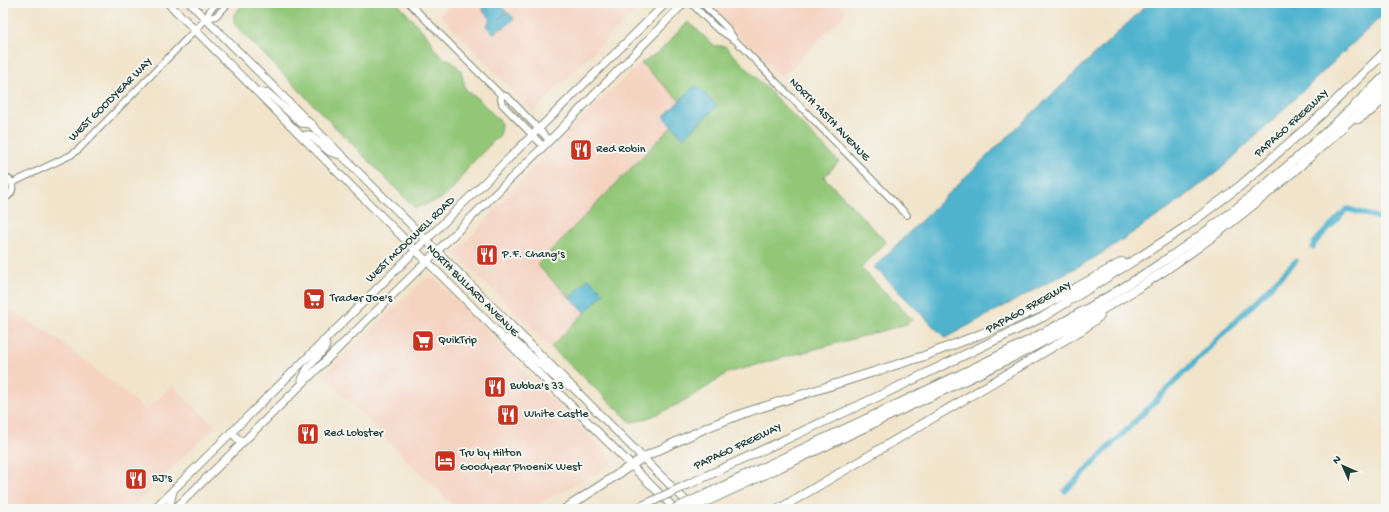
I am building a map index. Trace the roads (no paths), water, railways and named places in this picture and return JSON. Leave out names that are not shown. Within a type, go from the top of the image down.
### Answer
[{"type":"highway","points":[[1373,64],[1386,45]]},
{"type":"highway","name":"PAPAGO FREEWAY","points":[[636,509],[875,398],[1043,316],[1138,258],[1184,228],[1240,186],[1322,114],[1386,51]]},
{"type":"highway","points":[[691,509],[701,501],[1060,325],[1121,289],[1169,258],[1236,210],[1297,159],[1386,75]]},
{"type":"highway","points":[[674,509],[701,501],[1010,360],[1065,331],[1124,296],[1199,246],[1250,209],[1344,128],[1386,86]]},
{"type":"highway","points":[[1344,128],[1372,110],[1386,96]]},
{"type":"highway","points":[[565,509],[644,458],[732,417],[924,356],[981,334],[1038,309],[1118,264],[1138,258]]},
{"type":"highway","points":[[779,509],[1083,329],[1124,296]]},
{"type":"main road","name":"NORTH BULLARD AVENUE","points":[[168,3],[632,465],[674,509]]},
{"type":"main road","name":"NORTH BULLARD AVENUE","points":[[190,3],[438,250],[694,509]]},
{"type":"main road","name":"WEST MCDOWELL ROAD","points":[[154,509],[323,340],[416,251],[666,3]]},
{"type":"main road","points":[[175,509],[550,140],[684,3]]},
{"type":"main road","points":[[257,92],[269,94],[301,123],[312,124]]},
{"type":"main road","points":[[303,138],[306,135],[310,135],[330,152],[344,156]]},
{"type":"main road","points":[[504,339],[509,338],[513,340],[560,382],[573,387]]},
{"type":"main road","points":[[300,386],[307,370],[325,348],[326,346],[323,340]]},
{"type":"main road","points":[[231,432],[242,443]]},
{"type":"main road","points":[[164,509],[170,504],[173,490]]},
{"type":"street","points":[[206,19],[210,10],[217,3]]},
{"type":"street","points":[[206,19],[216,16],[229,3]]},
{"type":"street","points":[[409,3],[500,94],[508,97],[550,140]]},
{"type":"street","name":"NORTH 145TH AVENUE","points":[[691,3],[716,27],[735,40]]},
{"type":"street","name":"NORTH 145TH AVENUE","points":[[702,3],[727,28],[735,40],[907,215]]},
{"type":"street","name":"WEST GOODYEAR WAY","points":[[12,183],[71,155],[79,149],[206,19]]},
{"type":"street","points":[[500,94],[502,104],[543,146]]},
{"type":"street","points":[[3,176],[8,178],[12,183],[10,194],[3,199]]},
{"type":"water","points":[[487,3],[498,3],[506,11],[499,19],[507,12],[514,18],[504,28],[500,28],[494,34],[486,26],[491,19],[483,11],[483,7]]},
{"type":"water","points":[[1149,3],[1386,3],[1386,12],[1221,169],[1170,208],[1096,257],[945,338],[874,267],[988,155]]},
{"type":"water","points":[[696,85],[717,106],[684,138],[663,117]]},
{"type":"water","points":[[589,278],[604,293],[585,313],[570,298]]},
{"type":"waterway","points":[[1346,210],[1348,209],[1386,220]]},
{"type":"waterway","points":[[1313,247],[1315,242],[1343,213]]},
{"type":"waterway","points":[[1065,491],[1296,261]]},
{"type":"place","name":"Red Robin","points":[[581,150]]},
{"type":"place","name":"P.F. Chang's","points":[[487,255]]},
{"type":"place","name":"Trader Joe's","points":[[314,299]]},
{"type":"place","name":"QuikTrip","points":[[423,341]]},
{"type":"place","name":"Bubba's 33","points":[[495,387]]},
{"type":"place","name":"White Castle","points":[[508,415]]},
{"type":"place","name":"Red Lobster","points":[[308,434]]},
{"type":"place","name":"Tru by Hilton Goodyear Phoenix West","points":[[445,461]]},
{"type":"place","name":"BJ's","points":[[136,479]]}]
